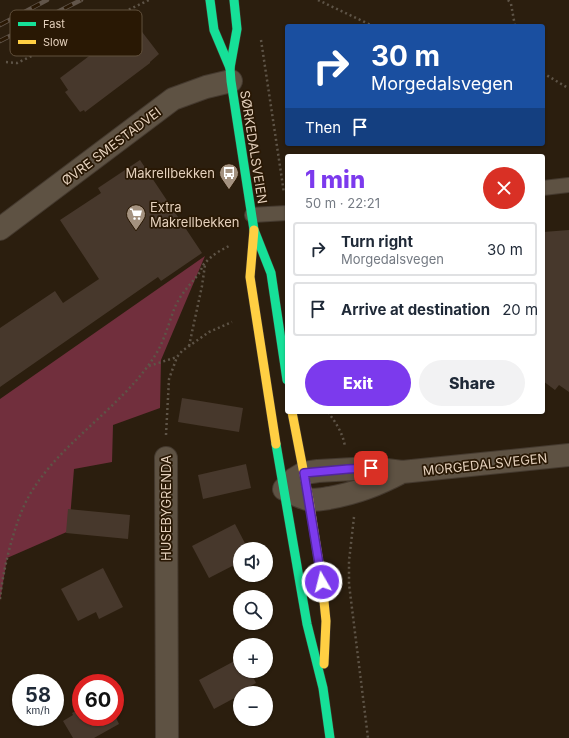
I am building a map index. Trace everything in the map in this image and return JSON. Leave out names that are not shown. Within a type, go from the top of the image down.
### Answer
[{"type":"main road","name":"SØRKEDALSVEIEN","points":[[210,0],[214,30],[230,75],[254,230],[250,277],[271,420],[307,624],[324,688],[330,738]]},
{"type":"main road","name":"SØRKEDALSVEIEN","points":[[230,75],[237,29],[234,0]]},
{"type":"main road","name":"SØRKEDALSVEIEN","points":[[254,230],[271,273],[285,367]]},
{"type":"main road","name":"SØRKEDALSVEIEN","points":[[292,414],[309,500],[326,621],[324,688]]},
{"type":"street","name":"ØVRE SMESTADVEI","points":[[0,229],[173,99],[206,87],[230,75]]},
{"type":"street","name":"MORGEDALSVEGEN","points":[[304,473],[355,468],[371,468],[402,472],[569,455]]},
{"type":"street","name":"HUSEBYGRENDA","points":[[166,458],[167,738]]},
{"type":"street","name":"MORGEDALSVEGEN","points":[[309,500],[351,494],[375,486],[402,472]]},
{"type":"street","points":[[304,473],[294,479],[284,489],[309,500]]},
{"type":"lane","points":[[545,188],[569,185]]},
{"type":"lane","points":[[252,215],[285,213]]},
{"type":"path","points":[[128,10],[149,0]]},
{"type":"path","points":[[318,0],[369,24]]},
{"type":"path","points":[[508,0],[511,4],[514,24]]},
{"type":"path","points":[[261,38],[285,197]]},
{"type":"path","points":[[6,62],[17,63],[32,56]]},
{"type":"path","points":[[545,74],[568,88]]},
{"type":"path","points":[[0,599],[12,541],[23,507],[35,488],[51,466],[84,431],[115,403],[147,366],[161,345],[176,305],[206,262],[215,254],[233,244]]},
{"type":"path","points":[[189,346],[206,262]]},
{"type":"path","name":"HUSEBYGRENDA","points":[[166,458],[166,426],[169,379],[177,357],[189,346],[209,332],[238,320]]},
{"type":"path","points":[[147,366],[177,357]]},
{"type":"path","points":[[329,414],[339,428],[344,439],[346,452]]},
{"type":"path","points":[[353,513],[354,520],[349,560],[349,584],[368,738]]},
{"type":"shaded area","points":[[205,256],[161,360],[160,408],[113,425],[112,462],[74,469],[69,531],[7,558],[0,601],[0,399]]},
{"type":"building","points":[[142,32],[159,54],[150,63],[85,112],[84,110],[80,112],[65,92],[68,90],[60,78],[89,56],[142,56]]},
{"type":"building","points":[[140,160],[202,253],[161,281],[158,277],[0,387],[0,328],[55,291],[63,303],[99,279],[60,220],[101,193],[98,188]]},
{"type":"building","points":[[569,230],[569,392],[559,385],[555,390],[545,382],[545,232]]},
{"type":"building","points":[[182,398],[243,408],[239,432],[178,422]]},
{"type":"building","points":[[246,464],[251,488],[203,499],[198,475]]},
{"type":"building","points":[[68,509],[130,515],[128,539],[66,533]]},
{"type":"building","points":[[235,524],[244,542],[233,542],[233,566],[209,578],[192,546]]},
{"type":"building","points":[[103,568],[123,607],[99,619],[96,612],[78,621],[61,589]]},
{"type":"building","points":[[233,662],[233,678],[254,678],[256,683],[250,686],[233,686],[233,699],[214,709],[199,680]]},
{"type":"building","points":[[72,716],[72,726],[115,726],[94,738],[73,738],[64,720]]},
{"type":"railway","points":[[28,10],[47,0]]},
{"type":"railway","points":[[61,10],[81,0]]},
{"type":"railway","points":[[0,25],[10,20]]},
{"type":"railway","points":[[0,41],[10,36]]},
{"type":"traffic: fast","points":[[210,0],[214,30],[230,68]]},
{"type":"traffic: fast","points":[[234,0],[237,29],[230,68],[231,81],[254,230],[271,273],[285,367]]},
{"type":"traffic: fast","points":[[276,444],[307,624],[323,688],[330,738]]},
{"type":"traffic: slow","points":[[254,230],[250,277],[276,444]]},
{"type":"traffic: slow","points":[[292,414],[309,500],[322,582],[326,621],[324,664]]},
{"type":"place","name":"Makrellbekken","points":[[229,190]]},
{"type":"place","name":"Extra Makrellbekken","points":[[136,231]]},
{"type":"route","points":[[322,582],[304,473],[371,468]]}]
